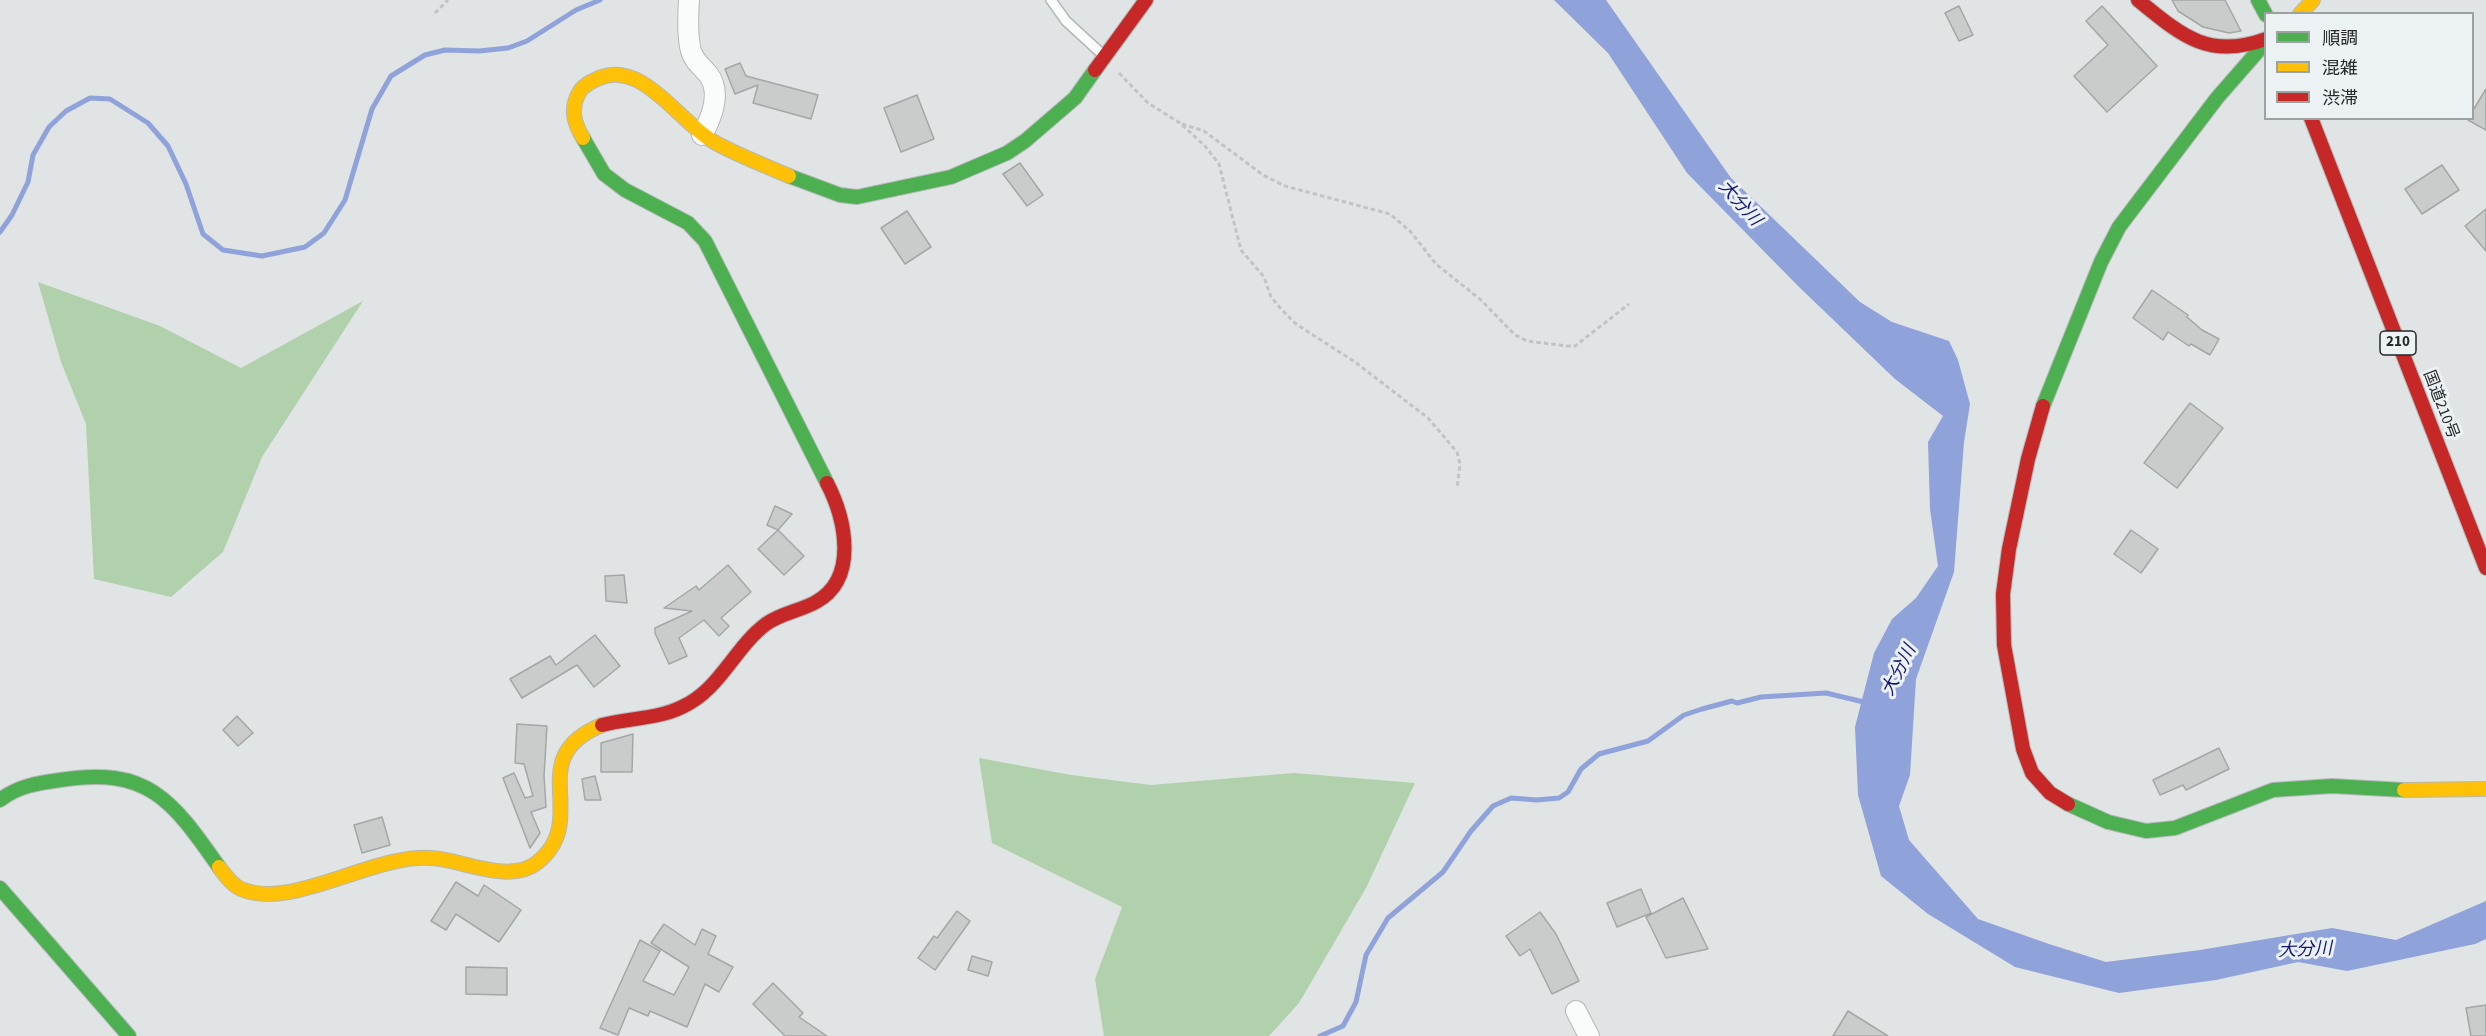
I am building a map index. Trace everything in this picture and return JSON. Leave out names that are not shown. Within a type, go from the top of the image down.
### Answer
[{"type":"main road","points":[[0,800],[22,787],[72,778],[124,777],[137,781],[161,795],[225,874],[240,889],[261,894],[302,888],[404,859],[440,858],[487,868],[517,871],[530,868],[551,847],[560,823],[562,808],[559,768],[571,744],[595,727],[609,722],[663,714],[682,708],[722,675],[763,625],[774,618],[811,604],[829,592],[837,579],[845,548],[841,513],[705,241],[688,223],[625,190],[604,174],[575,124],[572,110],[579,90],[590,81],[603,77],[627,77],[650,87],[702,135],[758,164],[840,195],[857,197],[951,177],[1007,153],[1067,106],[1082,90],[1146,0]]},
{"type":"main road","points":[[2138,0],[2180,31],[2214,48],[2238,49],[2264,40]]},
{"type":"main road","points":[[2302,12],[2313,0]]},
{"type":"main road","points":[[2264,41],[2217,98],[2119,227],[2101,262],[2039,417],[2016,515],[2003,594],[2004,645],[2023,749],[2032,773],[2050,793],[2071,806],[2108,822],[2146,831],[2175,828],[2273,790],[2292,787],[2332,786],[2391,790],[2486,789]]},
{"type":"main road","name":"国道210号","points":[[2312,120],[2486,568]]},
{"type":"main road","points":[[0,888],[129,1036]]},
{"type":"street","points":[[689,0],[691,49],[695,60],[711,79],[714,97],[712,115],[702,135]]},
{"type":"street","points":[[1576,1011],[1588,1036]]},
{"type":"lane","points":[[1051,0],[1066,21],[1104,57]]},
{"type":"path","points":[[435,13],[448,0]]},
{"type":"path","points":[[1104,57],[1148,103],[1180,123],[1205,146],[1219,164],[1241,250],[1264,277],[1271,297],[1296,324],[1355,362],[1428,418],[1457,452],[1460,464],[1457,488]]},
{"type":"path","points":[[1180,123],[1204,131],[1263,175],[1285,186],[1390,214],[1410,231],[1436,264],[1481,300],[1515,335],[1527,341],[1575,345],[1629,304]]},
{"type":"green space","points":[[38,282],[160,326],[241,368],[363,301],[262,457],[223,552],[171,597],[94,579],[86,424],[61,362]]},
{"type":"green space","points":[[979,758],[1071,775],[1151,785],[1294,773],[1415,783],[1366,888],[1299,1003],[1269,1036],[1104,1036],[1095,979],[1122,907],[992,843]]},
{"type":"water","name":"大分川","points":[[1554,0],[1606,0],[1731,178],[1860,302],[1892,322],[1949,341],[1958,360],[1970,404],[1964,442],[1954,572],[1916,679],[1910,775],[1899,806],[1909,840],[1978,919],[2106,962],[2200,950],[2332,928],[2396,940],[2486,901],[2486,939],[2475,944],[2347,971],[2298,962],[2216,980],[2119,993],[2015,967],[1928,914],[1881,876],[1858,795],[1855,727],[1874,653],[1892,619],[1916,598],[1938,566],[1930,509],[1928,442],[1943,416],[1895,379],[1798,286],[1687,173],[1608,53]]},
{"type":"building","points":[[2172,0],[2225,0],[2241,31],[2229,33],[2203,27],[2178,11]]},
{"type":"building","points":[[1959,6],[1973,35],[1959,41],[1945,13]]},
{"type":"building","points":[[2102,6],[2157,66],[2107,112],[2074,76],[2108,45],[2086,21]]},
{"type":"building","points":[[740,63],[746,76],[818,95],[811,119],[753,103],[758,85],[735,94],[725,69]]},
{"type":"building","points":[[2486,89],[2486,130],[2468,120],[2474,120],[2474,109]]},
{"type":"building","points":[[917,95],[934,139],[901,152],[884,108]]},
{"type":"building","points":[[1020,163],[1043,195],[1027,206],[1003,174]]},
{"type":"building","points":[[2442,165],[2459,190],[2422,214],[2405,189]]},
{"type":"building","points":[[2486,209],[2486,251],[2465,226]]},
{"type":"building","points":[[907,211],[931,247],[905,264],[881,228]]},
{"type":"building","points":[[2152,290],[2188,315],[2187,317],[2202,330],[2219,339],[2210,355],[2191,344],[2189,346],[2168,332],[2163,340],[2133,318]]},
{"type":"building","points":[[2190,403],[2223,428],[2177,488],[2144,463]]},
{"type":"building","points":[[775,506],[792,514],[778,530],[767,525]]},
{"type":"building","points":[[778,530],[804,556],[784,575],[758,549]]},
{"type":"building","points":[[2131,530],[2158,549],[2141,573],[2114,554]]},
{"type":"building","points":[[728,565],[751,592],[721,618],[729,626],[719,636],[704,620],[679,638],[687,656],[669,664],[655,633],[655,628],[692,611],[664,608],[696,586],[699,590]]},
{"type":"building","points":[[624,575],[627,603],[606,601],[605,576]]},
{"type":"building","points":[[595,635],[620,666],[594,687],[577,665],[522,698],[510,679],[550,656],[556,665]]},
{"type":"building","points":[[237,716],[253,733],[238,746],[223,730]]},
{"type":"building","points":[[517,724],[547,726],[544,776],[546,807],[531,812],[540,833],[530,848],[503,778],[514,773],[525,798],[533,796],[524,764],[515,763]]},
{"type":"building","points":[[633,734],[632,772],[601,772],[601,743]]},
{"type":"building","points":[[2219,748],[2229,769],[2186,790],[2183,785],[2160,795],[2153,780]]},
{"type":"building","points":[[595,776],[601,800],[585,800],[582,779]]},
{"type":"building","points":[[382,817],[390,845],[362,853],[354,825]]},
{"type":"building","points":[[456,882],[478,896],[484,885],[521,910],[499,942],[456,914],[446,930],[431,921]]},
{"type":"building","points":[[1641,889],[1651,913],[1617,927],[1607,903]]},
{"type":"building","points":[[1683,898],[1708,949],[1666,958],[1646,917]]},
{"type":"building","points":[[957,911],[970,921],[935,970],[918,958],[934,936],[937,938]]},
{"type":"building","points":[[1540,912],[1556,934],[1579,981],[1552,994],[1530,949],[1520,956],[1506,936]]},
{"type":"building","points":[[664,924],[695,945],[702,929],[716,936],[708,954],[733,967],[719,992],[705,984],[687,1027],[650,1011],[648,1016],[629,1008],[618,1035],[600,1028],[640,940],[660,951],[643,981],[674,995],[689,967],[651,943]]},
{"type":"building","points":[[972,956],[992,962],[988,976],[968,970]]},
{"type":"building","points":[[466,967],[507,968],[507,995],[466,994]]},
{"type":"building","points":[[773,983],[803,1013],[799,1017],[827,1036],[785,1036],[753,1004]]},
{"type":"building","points":[[2486,1005],[2486,1036],[2471,1036],[2466,1008]]},
{"type":"building","points":[[1848,1011],[1888,1036],[1833,1036]]},
{"type":"waterway","points":[[0,232],[12,215],[28,182],[33,155],[49,127],[66,111],[90,98],[110,99],[148,123],[168,146],[186,184],[203,234],[223,250],[262,256],[305,247],[324,233],[345,200],[372,109],[391,76],[425,55],[445,50],[479,51],[508,48],[527,41],[576,10],[600,0]]},
{"type":"waterway","points":[[1320,1036],[1343,1026],[1356,1002],[1366,955],[1388,918],[1443,872],[1471,831],[1493,806],[1511,798],[1537,800],[1559,798],[1568,792],[1581,769],[1599,754],[1648,741],[1684,715],[1702,709],[1732,701],[1737,703],[1761,697],[1826,693],[1868,703]]},
{"type":"traffic: fast","points":[[2258,0],[2264,12]]},
{"type":"traffic: fast","points":[[2043,406],[2101,262],[2119,227],[2217,98],[2264,44]]},
{"type":"traffic: fast","points":[[789,176],[840,195],[857,197],[951,177],[1007,153],[1025,141],[1075,98],[1095,70]]},
{"type":"traffic: fast","points":[[583,138],[604,174],[625,190],[688,223],[705,241],[827,483]]},
{"type":"traffic: fast","points":[[0,800],[21,788],[60,780],[90,777],[115,778],[137,784],[155,793],[171,806],[187,823],[219,867]]},
{"type":"traffic: fast","points":[[2068,804],[2108,822],[2146,831],[2175,828],[2273,790],[2332,786],[2404,790]]},
{"type":"traffic: fast","points":[[0,888],[129,1036]]},
{"type":"traffic: slow","points":[[2302,12],[2313,0]]},
{"type":"traffic: slow","points":[[583,138],[574,114],[575,103],[580,91],[599,78],[615,75],[631,78],[645,85],[714,142],[789,176]]},
{"type":"traffic: slow","points":[[219,867],[229,880],[241,889],[261,894],[284,893],[309,888],[385,864],[409,859],[432,858],[500,871],[527,869],[538,862],[553,845],[559,826],[560,771],[565,754],[578,739],[602,725]]},
{"type":"traffic: slow","points":[[2404,790],[2486,789]]},
{"type":"traffic: jam","points":[[1095,70],[1146,0]]},
{"type":"traffic: jam","points":[[2138,0],[2182,33],[2211,45],[2228,47],[2264,40]]},
{"type":"traffic: jam","points":[[2312,120],[2486,568]]},
{"type":"traffic: jam","points":[[2043,406],[2028,459],[2009,549],[2003,594],[2004,645],[2023,749],[2032,773],[2050,793],[2068,804]]},
{"type":"traffic: jam","points":[[602,725],[663,714],[695,700],[717,680],[745,645],[766,624],[816,602],[830,591],[843,563],[844,547],[839,513],[827,483]]}]
